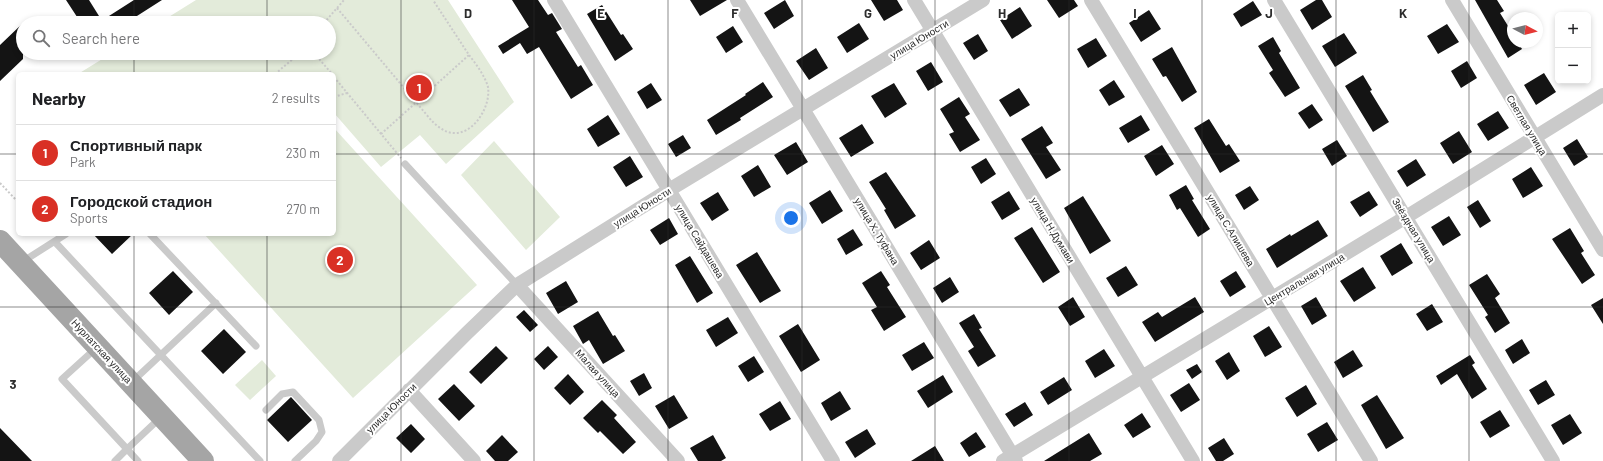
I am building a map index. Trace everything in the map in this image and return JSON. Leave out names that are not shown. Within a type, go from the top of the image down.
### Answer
[{"type":"main road","name":"Нурлатская улица","points":[[1,244],[203,461]]},
{"type":"street","name":"улица Сайдашева","points":[[554,0],[833,461]]},
{"type":"street","name":"улица Х. Туфана","points":[[737,0],[1011,459]]},
{"type":"street","name":"улица Н.Думави","points":[[914,0],[1193,461]]},
{"type":"street","name":"улица Юности","points":[[339,461],[409,390],[517,285],[669,190],[983,0]]},
{"type":"street","name":"улица С.Алишева","points":[[1091,0],[1371,461]]},
{"type":"street","name":"Звёздная улица","points":[[1274,0],[1553,461]]},
{"type":"street","name":"Светлая улица","points":[[1452,0],[1603,250]]},
{"type":"street","name":"Центральная улица","points":[[1011,459],[1142,377],[1406,218],[1603,95]]},
{"type":"street","name":"Малая улица","points":[[517,285],[678,461]]},
{"type":"street","points":[[409,390],[474,461]]},
{"type":"lane","points":[[405,164],[517,285]]},
{"type":"lane","points":[[20,263],[63,236]]},
{"type":"lane","points":[[152,236],[256,346]]},
{"type":"lane","points":[[55,242],[260,461]]},
{"type":"lane","points":[[131,383],[216,303]]},
{"type":"lane","points":[[97,346],[62,379],[138,461]]},
{"type":"lane","points":[[266,410],[282,394],[293,392],[319,420],[322,432],[316,441],[295,461]]},
{"type":"lane","points":[[115,461],[162,417]]},
{"type":"path","points":[[330,16],[344,0]]},
{"type":"path","points":[[337,8],[436,126],[450,133],[460,133],[480,117],[487,104],[488,88],[480,71],[433,0]]},
{"type":"path","points":[[381,134],[469,55]]},
{"type":"path","points":[[277,72],[292,60]]},
{"type":"path","points":[[320,60],[330,72]]},
{"type":"path","points":[[336,79],[405,164]]},
{"type":"path","points":[[336,96],[347,93]]},
{"type":"path","points":[[0,183],[16,200]]},
{"type":"green space","points":[[196,0],[448,0],[514,102],[446,164],[420,135],[381,167],[336,115],[336,72],[81,72],[101,60],[336,60],[336,16],[170,16]]},
{"type":"green space","points":[[336,130],[477,285],[353,398],[206,236],[336,236]]},
{"type":"green space","points":[[494,141],[560,217],[526,250],[461,175]]},
{"type":"green space","points":[[262,360],[276,376],[250,400],[235,385]]},
{"type":"building","points":[[66,0],[89,0],[99,16],[76,16]]},
{"type":"building","points":[[134,0],[162,0],[137,16],[109,16]]},
{"type":"building","points":[[512,0],[538,0],[548,15],[552,13],[562,29],[556,32],[578,67],[581,65],[593,85],[571,99],[539,47],[527,54],[520,43],[503,54],[498,46],[529,27]]},
{"type":"building","points":[[690,0],[727,0],[700,16]]},
{"type":"building","points":[[785,0],[794,16],[774,29],[764,13]]},
{"type":"building","points":[[871,0],[897,0],[903,10],[884,21]]},
{"type":"building","points":[[1047,0],[1074,0],[1078,6],[1059,18]]},
{"type":"building","points":[[1316,0],[1322,0],[1332,17],[1312,30],[1300,10]]},
{"type":"building","points":[[1475,0],[1497,0],[1504,11],[1500,13],[1507,24],[1507,48],[1522,49],[1508,58]]},
{"type":"building","points":[[1253,1],[1262,15],[1241,27],[1233,14]]},
{"type":"building","points":[[602,5],[621,35],[623,34],[633,49],[615,61],[587,14]]},
{"type":"building","points":[[1020,7],[1032,26],[1012,39],[1000,20]]},
{"type":"building","points":[[1149,10],[1161,29],[1141,42],[1129,23]]},
{"type":"building","points":[[859,23],[869,39],[847,53],[837,37]]},
{"type":"building","points":[[1447,24],[1459,42],[1438,54],[1427,36]]},
{"type":"building","points":[[733,26],[743,42],[726,53],[716,37]]},
{"type":"building","points":[[16,30],[16,60],[22,60],[0,81],[0,45]]},
{"type":"building","points":[[1344,33],[1357,53],[1335,67],[1322,46]]},
{"type":"building","points":[[978,34],[988,51],[974,60],[963,43]]},
{"type":"building","points":[[1273,37],[1281,51],[1279,53],[1300,88],[1285,97],[1269,73],[1273,70],[1258,46]]},
{"type":"building","points":[[1096,38],[1107,56],[1088,68],[1077,49]]},
{"type":"building","points":[[1172,47],[1197,92],[1182,102],[1166,76],[1163,77],[1152,59]]},
{"type":"building","points":[[816,48],[828,68],[809,80],[796,61]]},
{"type":"building","points":[[1467,61],[1477,78],[1461,88],[1451,71]]},
{"type":"building","points":[[931,62],[943,82],[928,91],[916,71]]},
{"type":"building","points":[[1544,73],[1556,92],[1536,105],[1524,85]]},
{"type":"building","points":[[1363,75],[1372,90],[1370,91],[1389,122],[1373,132],[1345,86]]},
{"type":"building","points":[[1114,80],[1125,97],[1109,106],[1099,90]]},
{"type":"building","points":[[763,82],[773,97],[740,118],[741,120],[716,135],[707,120],[746,95],[745,94]]},
{"type":"building","points":[[651,83],[662,100],[647,109],[637,92]]},
{"type":"building","points":[[894,83],[907,104],[885,118],[871,96]]},
{"type":"building","points":[[1019,88],[1030,105],[1010,117],[999,100]]},
{"type":"building","points":[[959,97],[970,114],[965,117],[980,140],[960,152],[949,134],[954,132],[940,109]]},
{"type":"building","points":[[1312,104],[1323,120],[1309,129],[1298,113]]},
{"type":"building","points":[[1498,111],[1509,128],[1488,141],[1477,124]]},
{"type":"building","points":[[608,115],[620,134],[598,147],[587,129]]},
{"type":"building","points":[[1141,115],[1150,130],[1128,143],[1119,128]]},
{"type":"building","points":[[1209,119],[1226,146],[1229,144],[1240,161],[1220,173],[1194,128]]},
{"type":"building","points":[[862,124],[874,143],[851,157],[839,138]]},
{"type":"building","points":[[1042,126],[1053,143],[1046,147],[1061,170],[1046,179],[1021,139]]},
{"type":"building","points":[[1459,131],[1472,152],[1453,164],[1440,143]]},
{"type":"building","points":[[683,135],[691,148],[676,157],[668,144]]},
{"type":"building","points":[[1577,139],[1588,157],[1574,166],[1563,148]]},
{"type":"building","points":[[1337,140],[1347,156],[1332,166],[1322,149]]},
{"type":"building","points":[[796,142],[808,162],[787,175],[774,155]]},
{"type":"building","points":[[1162,145],[1174,164],[1156,176],[1144,156]]},
{"type":"building","points":[[630,156],[643,177],[626,187],[613,167]]},
{"type":"building","points":[[986,158],[996,174],[981,184],[971,167]]},
{"type":"building","points":[[1416,159],[1426,175],[1407,187],[1397,171]]},
{"type":"building","points":[[758,165],[771,187],[754,197],[741,176]]},
{"type":"building","points":[[1531,167],[1543,186],[1523,198],[1512,179]]},
{"type":"building","points":[[886,172],[916,216],[895,229],[884,210],[886,209],[869,182]]},
{"type":"building","points":[[1186,185],[1194,199],[1192,200],[1210,229],[1198,237],[1180,208],[1177,210],[1169,195]]},
{"type":"building","points":[[1250,186],[1259,200],[1244,210],[1235,195]]},
{"type":"building","points":[[830,190],[843,211],[822,224],[809,203]]},
{"type":"building","points":[[1009,191],[1020,209],[1002,220],[991,202]]},
{"type":"building","points":[[1369,191],[1378,205],[1360,217],[1350,202]]},
{"type":"building","points":[[718,192],[729,210],[712,221],[700,203]]},
{"type":"building","points":[[1083,196],[1111,241],[1090,254],[1064,208]]},
{"type":"building","points":[[1478,200],[1491,221],[1480,228],[1467,207]]},
{"type":"building","points":[[1449,216],[1461,235],[1443,246],[1431,227]]},
{"type":"building","points":[[669,218],[678,234],[660,245],[650,230]]},
{"type":"building","points":[[1318,220],[1328,236],[1277,268],[1266,249],[1290,234],[1291,236]]},
{"type":"building","points":[[1032,227],[1060,272],[1043,283],[1014,238]]},
{"type":"building","points":[[1570,228],[1584,251],[1581,253],[1595,275],[1582,284],[1552,239]]},
{"type":"building","points":[[853,229],[863,245],[846,255],[837,239]]},
{"type":"building","points":[[95,236],[131,236],[112,254]]},
{"type":"building","points":[[929,240],[940,258],[921,270],[910,253]]},
{"type":"building","points":[[1401,243],[1413,263],[1392,276],[1380,256]]},
{"type":"building","points":[[757,252],[781,291],[760,303],[736,265]]},
{"type":"building","points":[[690,256],[713,293],[697,303],[675,265]]},
{"type":"building","points":[[1126,266],[1138,285],[1118,297],[1106,278]]},
{"type":"building","points":[[1363,267],[1376,288],[1354,302],[1340,281]]},
{"type":"building","points":[[173,271],[193,292],[169,315],[149,293]]},
{"type":"building","points":[[881,271],[890,285],[887,287],[906,317],[884,331],[871,310],[877,307],[862,283]]},
{"type":"building","points":[[1236,271],[1246,287],[1230,297],[1220,281]]},
{"type":"building","points":[[1487,274],[1500,294],[1495,298],[1510,323],[1495,333],[1485,317],[1488,315],[1469,285]]},
{"type":"building","points":[[950,277],[959,292],[942,303],[933,288]]},
{"type":"building","points":[[566,281],[578,302],[558,314],[546,293]]},
{"type":"building","points":[[1073,297],[1085,317],[1070,326],[1058,307]]},
{"type":"building","points":[[1195,297],[1204,312],[1155,342],[1142,322],[1158,312],[1162,317]]},
{"type":"building","points":[[1316,297],[1327,316],[1312,325],[1301,306]]},
{"type":"building","points":[[1603,298],[1603,324],[1591,305]]},
{"type":"building","points":[[1432,304],[1443,322],[1427,331],[1416,314]]},
{"type":"building","points":[[524,310],[538,325],[530,332],[516,317]]},
{"type":"building","points":[[598,311],[613,336],[615,335],[625,351],[603,364],[589,340],[583,344],[573,326]]},
{"type":"building","points":[[974,314],[982,328],[979,329],[996,356],[978,367],[968,351],[974,347],[959,323]]},
{"type":"building","points":[[728,317],[738,333],[716,347],[706,330]]},
{"type":"building","points":[[798,324],[820,360],[801,372],[779,336]]},
{"type":"building","points":[[1269,326],[1282,347],[1265,357],[1253,336]]},
{"type":"building","points":[[224,329],[246,352],[223,374],[201,351]]},
{"type":"building","points":[[1522,339],[1530,353],[1513,364],[1505,350]]},
{"type":"building","points":[[924,342],[934,358],[912,371],[902,355]]},
{"type":"building","points":[[496,346],[508,358],[481,384],[469,372]]},
{"type":"building","points":[[548,346],[558,357],[544,370],[534,359]]},
{"type":"building","points":[[1104,349],[1115,366],[1095,378],[1085,361]]},
{"type":"building","points":[[1353,350],[1363,366],[1343,378],[1334,362]]},
{"type":"building","points":[[1229,352],[1240,371],[1227,380],[1215,361]]},
{"type":"building","points":[[1470,355],[1475,363],[1472,365],[1487,389],[1472,399],[1457,374],[1441,385],[1436,376]]},
{"type":"building","points":[[754,356],[764,372],[748,382],[738,366]]},
{"type":"building","points":[[1197,364],[1202,372],[1192,379],[1186,370]]},
{"type":"building","points":[[644,373],[652,388],[639,396],[630,381]]},
{"type":"building","points":[[568,374],[584,392],[570,405],[554,388]]},
{"type":"building","points":[[943,375],[953,392],[928,408],[917,391]]},
{"type":"building","points":[[1064,377],[1072,390],[1048,405],[1040,392]]},
{"type":"building","points":[[1546,380],[1555,395],[1538,405],[1529,390]]},
{"type":"building","points":[[1189,383],[1200,400],[1181,412],[1170,395]]},
{"type":"building","points":[[454,384],[475,406],[459,421],[438,399]]},
{"type":"building","points":[[1306,385],[1317,404],[1297,417],[1285,398]]},
{"type":"building","points":[[840,391],[851,409],[831,421],[821,403]]},
{"type":"building","points":[[674,395],[688,418],[669,429],[655,406]]},
{"type":"building","points":[[1377,395],[1404,438],[1386,449],[1361,405]]},
{"type":"building","points":[[291,397],[312,420],[288,442],[267,420]]},
{"type":"building","points":[[602,400],[617,415],[614,418],[636,442],[623,454],[600,431],[598,433],[583,418]]},
{"type":"building","points":[[780,401],[791,419],[770,431],[759,414]]},
{"type":"building","points":[[1025,402],[1033,415],[1014,427],[1005,414]]},
{"type":"building","points":[[1500,410],[1510,426],[1490,438],[1480,422]]},
{"type":"building","points":[[1142,413],[1151,427],[1133,438],[1124,425]]},
{"type":"building","points":[[1570,414],[1582,433],[1563,445],[1551,425]]},
{"type":"building","points":[[1327,422],[1338,440],[1318,452],[1307,434]]},
{"type":"building","points":[[411,424],[425,439],[411,453],[396,438]]},
{"type":"building","points":[[0,428],[32,461],[0,461]]},
{"type":"building","points":[[867,429],[876,444],[855,458],[845,442]]},
{"type":"building","points":[[976,432],[986,447],[969,457],[960,443]]},
{"type":"building","points":[[1089,433],[1102,454],[1090,461],[1044,461]]},
{"type":"building","points":[[502,435],[518,452],[508,461],[495,461],[486,451]]},
{"type":"building","points":[[713,435],[726,458],[721,461],[698,461],[690,448]]},
{"type":"building","points":[[1224,438],[1234,454],[1223,461],[1216,461],[1208,448]]},
{"type":"building","points":[[935,446],[944,461],[911,461]]},
{"type":"place","name":"Спортивный парк","points":[[419,88]]},
{"type":"place","name":"Городской стадион","points":[[340,260]]}]
